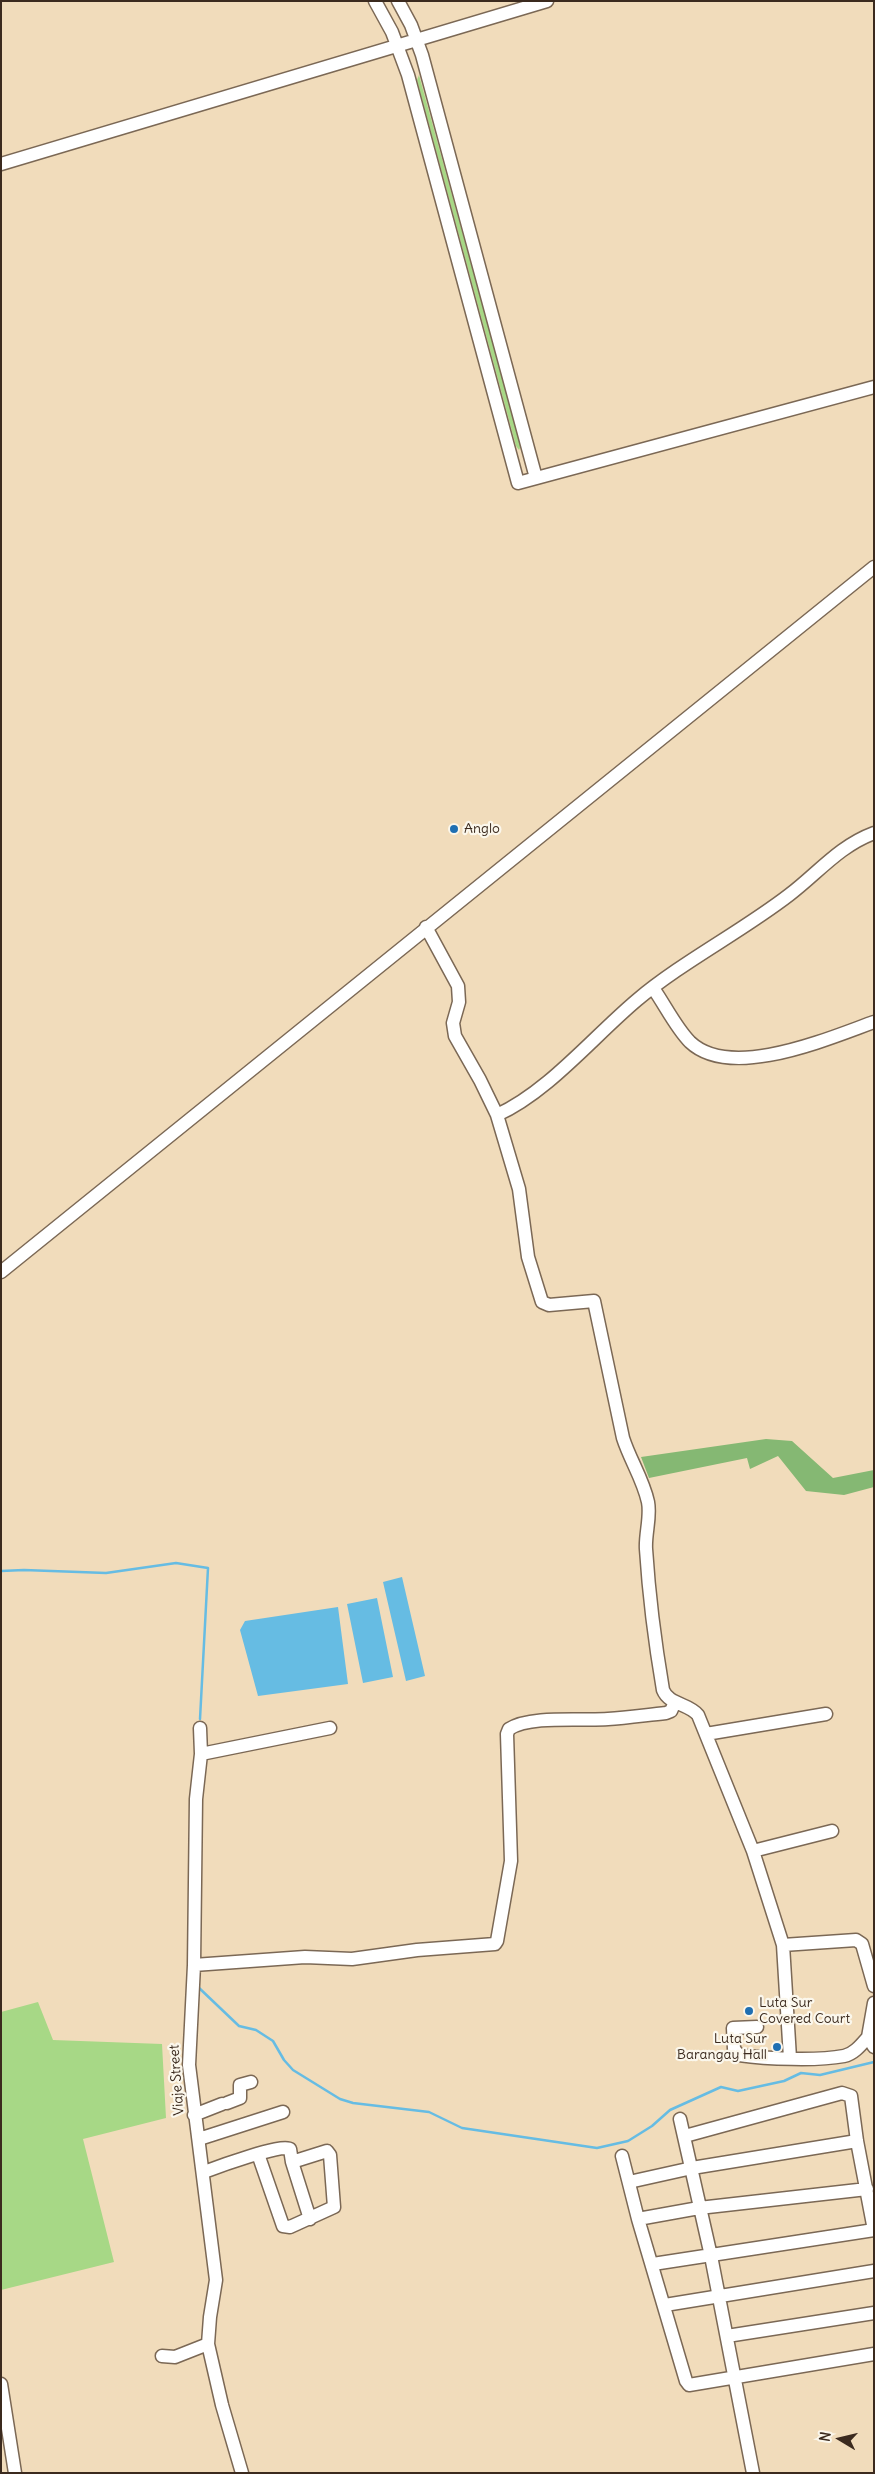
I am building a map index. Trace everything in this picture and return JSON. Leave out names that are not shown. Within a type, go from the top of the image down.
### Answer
[{"type":"street","points":[[375,1],[398,46],[410,84],[518,483],[874,386]]},
{"type":"street","points":[[398,1],[417,40],[536,478]]},
{"type":"street","points":[[1,164],[547,1]]},
{"type":"street","points":[[1,1272],[874,567]]},
{"type":"street","points":[[497,1115],[526,1099],[653,988],[791,893],[832,856],[851,843],[874,833]]},
{"type":"street","points":[[426,927],[458,986],[458,1002],[453,1023],[454,1036],[480,1080],[497,1115],[519,1190],[528,1257],[542,1302],[549,1305],[561,1305],[594,1301],[622,1438],[628,1455],[638,1471],[648,1504],[646,1546],[652,1622],[663,1690],[667,1698],[695,1711],[753,1851],[783,1945],[790,2058]]},
{"type":"street","points":[[653,988],[690,1041],[704,1052],[718,1056],[741,1057],[792,1050],[874,1022]]},
{"type":"street","points":[[194,1965],[304,1957],[352,1959],[417,1950],[495,1944],[511,1861],[507,1734],[509,1729],[520,1724],[549,1720],[607,1719],[666,1713],[671,1711],[675,1702]]},
{"type":"street","points":[[706,1734],[826,1714]]},
{"type":"street","name":"Viaje Street","points":[[200,1728],[201,1754],[196,1799],[194,1965],[189,2039],[194,2114],[204,2172],[216,2280],[208,2344],[242,2473]]},
{"type":"street","points":[[201,1754],[330,1728]]},
{"type":"street","points":[[753,1851],[832,1830]]},
{"type":"street","points":[[783,1945],[856,1940],[868,1942],[874,1986]]},
{"type":"street","points":[[757,2027],[733,2028],[734,2049],[736,2053],[748,2056],[790,2058],[845,2056],[871,2042],[874,2003]]},
{"type":"street","points":[[194,2114],[240,2098],[242,2096],[240,2085],[251,2082]]},
{"type":"street","points":[[652,2264],[874,2230],[856,2141],[850,2096],[842,2093],[685,2136]]},
{"type":"street","points":[[199,2139],[283,2112]]},
{"type":"street","points":[[680,2119],[728,2336],[753,2473]]},
{"type":"street","points":[[628,2182],[692,2168],[856,2141]]},
{"type":"street","points":[[204,2172],[258,2154],[287,2147],[290,2150],[310,2218]]},
{"type":"street","points":[[258,2154],[283,2226],[290,2227],[331,2210],[335,2204],[330,2154],[328,2151],[292,2162]]},
{"type":"street","points":[[622,2156],[638,2219],[686,2381],[689,2385],[874,2354]]},
{"type":"street","points":[[638,2219],[699,2208],[867,2189]]},
{"type":"street","points":[[665,2305],[720,2298],[874,2271]]},
{"type":"street","points":[[728,2336],[874,2313]]},
{"type":"street","points":[[162,2356],[175,2357],[208,2344]]},
{"type":"street","points":[[1,2384],[15,2473]]},
{"type":"green space","points":[[419,75],[521,446],[519,450],[516,446],[417,80]]},
{"type":"green space","points":[[766,1439],[792,1441],[833,1478],[874,1470],[874,1487],[844,1495],[806,1491],[778,1456],[750,1469],[747,1458],[649,1478],[641,1457]]},
{"type":"green space","points":[[38,2002],[53,2040],[162,2044],[166,2118],[83,2139],[114,2262],[1,2290],[1,2012]]},
{"type":"water","points":[[402,1577],[425,1676],[406,1681],[383,1582]]},
{"type":"water","points":[[377,1598],[393,1677],[363,1683],[347,1604]]},
{"type":"water","points":[[338,1607],[348,1684],[258,1696],[240,1630],[245,1621]]},
{"type":"waterway","points":[[1,1571],[106,1573],[176,1563],[208,1568],[200,1719]]},
{"type":"waterway","points":[[197,1986],[239,2026],[256,2030],[273,2041],[284,2060],[293,2070],[340,2099],[353,2103],[429,2112],[462,2128],[597,2148],[628,2141],[652,2126],[670,2110],[721,2087],[738,2091],[784,2081],[801,2073],[820,2075],[874,2062]]},
{"type":"place","name":"Anglo","points":[[454,829]]},
{"type":"place","name":"Luta Sur Covered Court","points":[[749,2011]]},
{"type":"place","name":"Luta Sur Barangay Hall","points":[[777,2047]]}]
